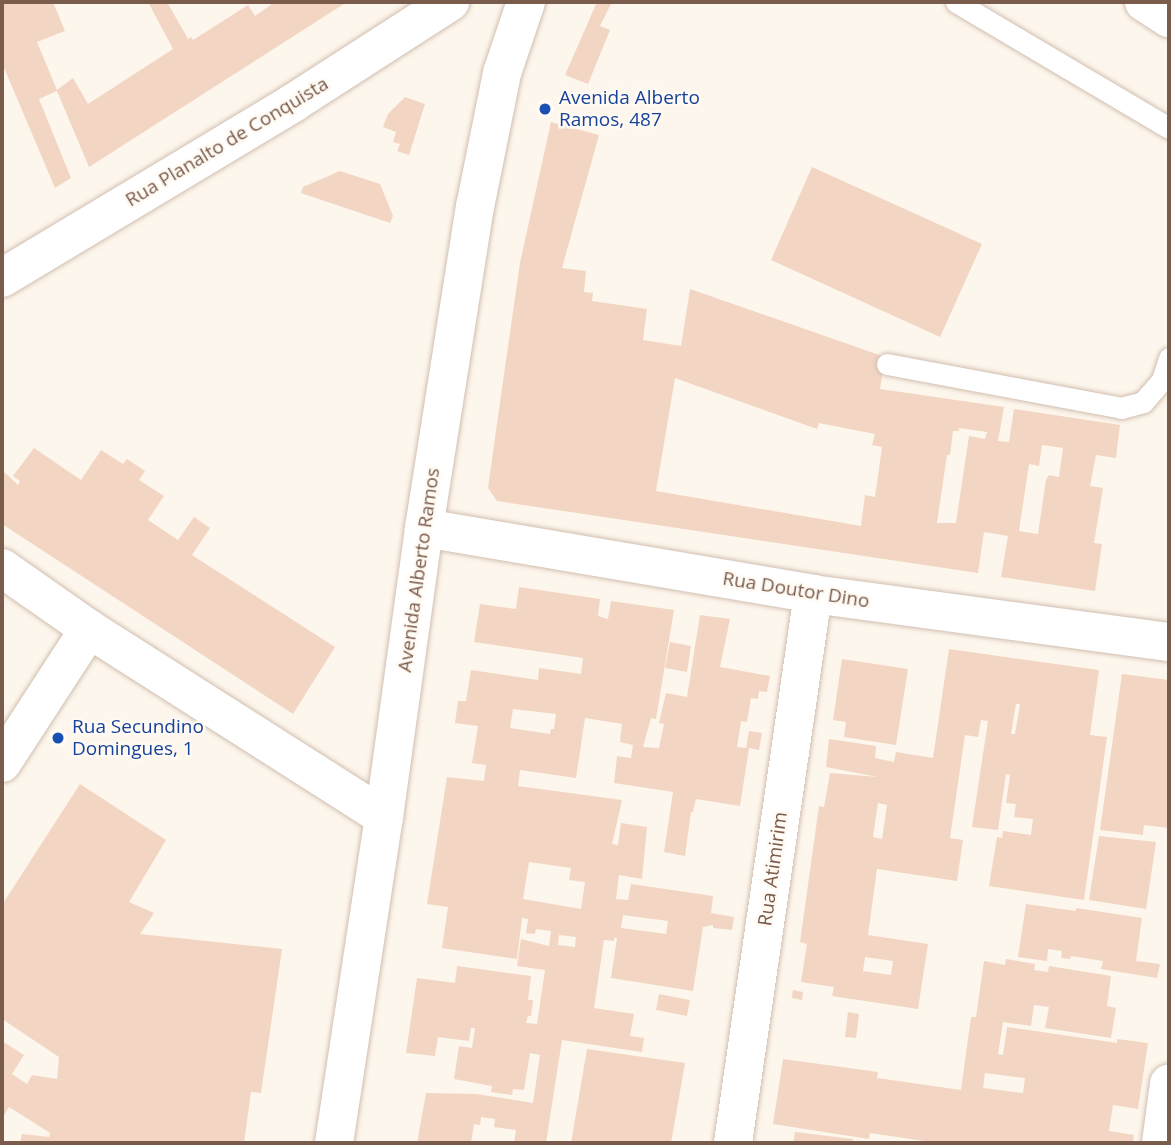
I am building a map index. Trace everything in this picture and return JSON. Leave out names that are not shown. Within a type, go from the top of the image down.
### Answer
[{"type":"street","name":"Rua Planalto de Conquista","points":[[2,278],[293,103],[450,2]]},
{"type":"street","name":"Avenida Alberto Ramos","points":[[334,1143],[384,817],[424,528],[475,207],[502,74],[526,2]]},
{"type":"street","points":[[1144,2],[1169,18]]},
{"type":"street","name":"Rua Doutor Dino","points":[[424,528],[813,594],[1169,642]]},
{"type":"street","points":[[2,568],[89,629],[384,817]]},
{"type":"street","name":"Rua Atimirim","points":[[733,1143],[813,594]]},
{"type":"street","points":[[2,762],[89,629]]},
{"type":"street","points":[[1161,1143],[1169,1084]]},
{"type":"lane","points":[[957,2],[1169,128]]},
{"type":"lane","points":[[887,364],[1121,408],[1143,402],[1162,380],[1169,358]]},
{"type":"building","points":[[2,2],[53,2],[65,31],[37,42],[57,90],[73,78],[88,104],[173,49],[148,2],[167,2],[188,39],[191,37],[193,40],[248,5],[255,16],[275,2],[347,2],[89,167],[57,91],[39,99],[71,178],[55,188],[2,63]]},
{"type":"building","points":[[597,2],[612,2],[600,26],[610,30],[588,84],[565,75]]},
{"type":"building","points":[[405,97],[425,104],[409,155],[397,151],[400,144],[393,142],[396,132],[383,127],[388,114]]},
{"type":"building","points":[[551,122],[599,135],[562,268],[586,271],[584,292],[593,293],[592,301],[647,309],[643,340],[681,346],[690,289],[885,357],[880,389],[1004,407],[998,441],[1009,442],[1014,409],[1120,425],[1116,458],[1096,455],[1090,486],[1103,488],[1094,543],[1102,544],[1095,591],[1001,577],[1008,536],[984,532],[978,573],[497,501],[488,488],[520,263]],"holes":[[[675,378],[817,429],[819,423],[875,434],[872,445],[882,447],[875,497],[865,495],[861,526],[656,491]],[[959,428],[987,432],[985,439],[969,436],[956,523],[937,523],[947,455],[950,455],[953,431],[959,431]],[[1042,445],[1063,448],[1059,477],[1049,475],[1046,480],[1038,534],[1019,531],[1029,464],[1039,466]]]},
{"type":"building","points":[[812,167],[982,244],[940,337],[771,260]]},
{"type":"building","points":[[340,171],[380,184],[393,216],[390,223],[301,193],[303,187]]},
{"type":"building","points":[[34,448],[81,480],[101,450],[123,464],[127,459],[145,471],[139,480],[164,496],[148,520],[178,540],[194,517],[210,528],[192,555],[335,647],[293,714],[2,524],[2,470],[18,485],[20,481],[13,476]]},
{"type":"building","points":[[519,587],[600,599],[598,616],[608,619],[611,601],[674,610],[656,719],[651,718],[643,747],[659,748],[664,724],[659,723],[666,693],[687,697],[700,615],[730,619],[720,667],[770,676],[767,692],[759,691],[758,699],[751,698],[747,722],[741,721],[737,747],[746,748],[749,731],[762,733],[759,750],[749,748],[740,806],[696,799],[691,812],[685,856],[664,852],[673,792],[614,783],[617,756],[631,758],[633,745],[620,742],[622,724],[585,718],[576,778],[520,770],[518,786],[622,800],[612,844],[618,845],[621,823],[647,827],[642,879],[619,875],[616,899],[628,900],[631,884],[713,896],[711,913],[734,917],[732,930],[713,928],[713,925],[703,927],[693,991],[611,978],[617,938],[614,938],[614,941],[604,940],[594,1008],[634,1014],[630,1036],[644,1038],[642,1052],[562,1040],[546,1143],[514,1143],[516,1130],[494,1127],[495,1119],[481,1117],[480,1125],[474,1124],[471,1143],[417,1143],[426,1093],[476,1094],[533,1103],[540,1055],[530,1053],[524,1090],[513,1089],[512,1095],[491,1092],[492,1086],[454,1079],[459,1046],[472,1048],[475,1028],[471,1028],[469,1041],[438,1037],[435,1056],[406,1053],[417,978],[455,983],[457,966],[531,976],[528,1000],[533,1000],[531,1016],[528,1016],[526,1023],[537,1024],[545,970],[517,966],[521,939],[549,946],[551,931],[536,929],[535,934],[526,933],[528,919],[522,918],[517,959],[442,948],[448,907],[427,904],[447,777],[484,781],[486,765],[472,763],[478,726],[455,723],[458,701],[466,701],[471,670],[538,680],[539,668],[581,674],[583,658],[474,642],[480,604],[516,609]],"holes":[[[513,709],[556,714],[554,729],[551,729],[550,734],[510,728]],[[529,862],[571,868],[569,880],[585,882],[581,909],[523,899]],[[623,915],[668,921],[666,934],[621,928]],[[559,935],[576,937],[575,947],[558,945]]]},
{"type":"building","points":[[670,642],[691,646],[687,672],[665,668]]},
{"type":"building","points":[[949,649],[1099,670],[1090,735],[1107,737],[1084,900],[989,886],[997,837],[1002,838],[1003,831],[1031,835],[1033,819],[1014,817],[1016,804],[1006,803],[1010,775],[1006,774],[998,830],[972,827],[988,721],[981,720],[978,737],[965,735],[950,838],[963,840],[957,881],[877,869],[868,935],[928,944],[918,1009],[832,996],[834,987],[801,982],[807,944],[800,942],[819,806],[824,807],[830,773],[878,777],[826,767],[829,739],[876,746],[875,758],[894,762],[896,752],[933,758]],"holes":[[[1016,704],[1020,704],[1015,734],[1011,734]],[[878,803],[887,805],[882,839],[873,837]],[[865,957],[893,961],[891,975],[863,971]]]},
{"type":"building","points":[[842,659],[908,669],[896,745],[844,737],[846,722],[833,720]]},
{"type":"building","points":[[1122,674],[1169,680],[1169,828],[1144,825],[1143,835],[1100,830]]},
{"type":"building","points":[[80,784],[166,840],[129,902],[154,913],[140,934],[282,949],[261,1093],[251,1092],[244,1143],[20,1143],[22,1134],[49,1137],[50,1133],[9,1107],[2,1119],[2,1041],[24,1055],[12,1074],[27,1084],[32,1075],[57,1079],[59,1057],[2,1019],[2,905]]},
{"type":"building","points":[[1099,836],[1156,842],[1146,909],[1089,900]]},
{"type":"building","points":[[1026,904],[1142,918],[1136,961],[1160,964],[1157,978],[1101,969],[1103,961],[1071,956],[1070,959],[1061,958],[1062,951],[1048,949],[1047,961],[1018,957]]},
{"type":"building","points":[[1006,959],[1035,964],[1034,970],[1048,972],[1049,966],[1111,976],[1107,1006],[1116,1008],[1111,1038],[1045,1028],[1049,1007],[1034,1005],[1031,1026],[1003,1022],[998,1054],[1003,1055],[1007,1027],[1117,1043],[1117,1039],[1148,1043],[1138,1109],[1113,1105],[1109,1131],[1134,1135],[1133,1143],[938,1143],[870,1133],[869,1139],[773,1124],[783,1059],[878,1072],[877,1078],[961,1090],[971,1017],[976,1017],[984,961],[1005,965]],"holes":[[[985,1073],[1025,1078],[1023,1093],[983,1088]]]},
{"type":"building","points":[[793,990],[803,992],[802,1000],[792,998]]},
{"type":"building","points":[[659,994],[690,1000],[687,1016],[656,1010]]},
{"type":"building","points":[[848,1012],[859,1014],[856,1038],[845,1037]]},
{"type":"building","points":[[587,1049],[685,1063],[671,1143],[571,1143]]},
{"type":"building","points":[[795,1132],[853,1139],[852,1143],[793,1143]]},
{"type":"place","name":"Avenida Alberto Ramos, 487","points":[[545,109]]},
{"type":"place","name":"Rua Secundino Domingues, 1","points":[[58,738]]}]
